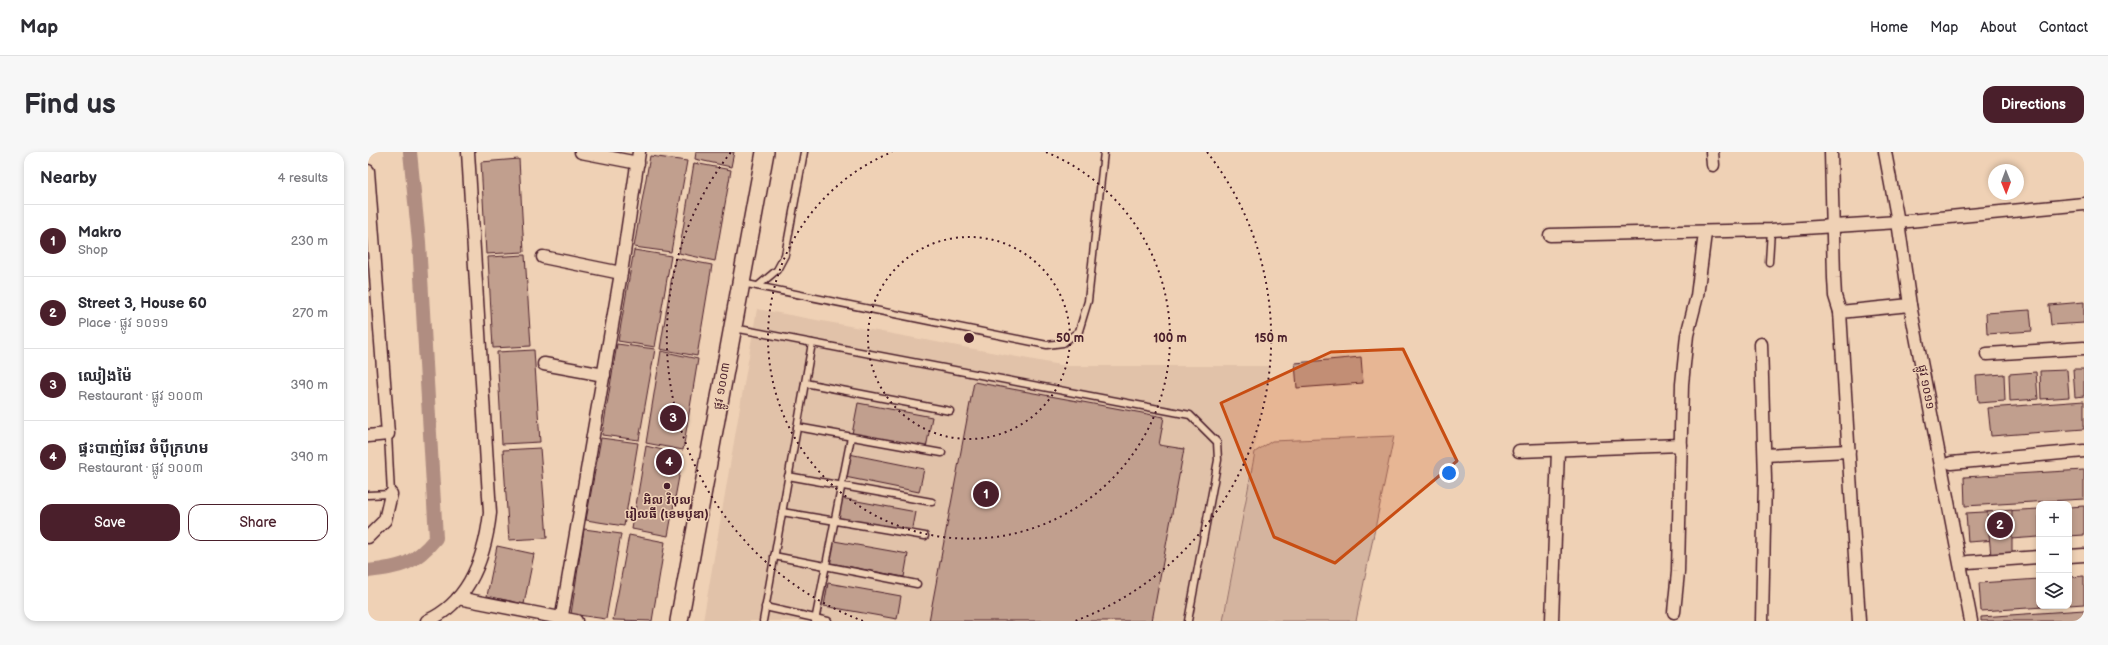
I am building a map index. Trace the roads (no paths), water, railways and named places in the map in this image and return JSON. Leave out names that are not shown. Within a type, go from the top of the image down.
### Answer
[{"type":"main road","name":"ផ្លូវ ១០០៣","points":[[679,621],[765,152]]},
{"type":"street","points":[[426,621],[444,611],[458,598],[470,582],[482,555],[487,538],[490,513],[468,152]]},
{"type":"street","points":[[561,620],[604,375],[639,158],[581,152]]},
{"type":"street","points":[[1712,152],[1713,165]]},
{"type":"street","points":[[1831,152],[1835,296],[1840,312],[1859,621]]},
{"type":"street","name":"ផ្លូវ ១០១១","points":[[1885,152],[1898,222],[1910,305],[1971,621]]},
{"type":"street","points":[[368,171],[388,434],[368,436]]},
{"type":"street","points":[[1550,235],[1705,233],[1771,230],[1898,222],[2084,204]]},
{"type":"street","points":[[1674,612],[1678,572],[1682,384],[1687,335],[1697,296],[1705,233]]},
{"type":"street","points":[[543,257],[621,273]]},
{"type":"street","points":[[1840,312],[1910,305]]},
{"type":"street","points":[[1761,344],[1765,455],[1762,621]]},
{"type":"street","points":[[1987,354],[2084,348]]},
{"type":"street","points":[[544,364],[604,375]]},
{"type":"street","points":[[1519,451],[1681,445]]},
{"type":"street","points":[[1552,621],[1558,450]]},
{"type":"street","points":[[1765,455],[1849,451]]},
{"type":"street","points":[[1951,463],[2084,451]]},
{"type":"street","points":[[368,537],[385,520],[391,494]]},
{"type":"street","points":[[2072,556],[2084,555]]},
{"type":"street","points":[[1968,562],[2036,557]]},
{"type":"street","points":[[458,598],[561,620],[576,621]]},
{"type":"lane","points":[[758,286],[777,270],[785,255],[804,152]]},
{"type":"lane","points":[[741,283],[1047,345],[1063,343],[1079,331],[1088,301],[1104,152]]},
{"type":"lane","points":[[1769,262],[1771,230]]},
{"type":"lane","points":[[732,327],[1190,415],[1217,442],[1218,460],[1188,621]]},
{"type":"lane","points":[[763,621],[812,343]]},
{"type":"lane","points":[[804,383],[950,411]]},
{"type":"lane","points":[[797,427],[942,453]]},
{"type":"lane","points":[[368,495],[391,494],[388,434]]},
{"type":"lane","points":[[816,619],[851,437]]},
{"type":"lane","points":[[788,476],[932,502]]},
{"type":"lane","points":[[782,512],[925,536]]},
{"type":"lane","points":[[774,556],[917,584]]},
{"type":"lane","points":[[765,607],[828,621]]},
{"type":"waterway","points":[[368,571],[389,568],[406,563],[421,554],[436,538],[419,242],[410,152]]},
{"type":"place","name":"ឈៀងម៉ៃ","points":[[673,418]]},
{"type":"place","name":"ផ្ទះបាញ់ឆែវ ចំប៉ីក្រហម","points":[[669,462]]},
{"type":"place","name":"អិល វិបុល រៀលធី (ខេមបូឌា)","points":[[667,486]]},
{"type":"place","name":"Makro","points":[[986,494]]},
{"type":"place","name":"Street 3, House 60","points":[[2000,525]]}]
